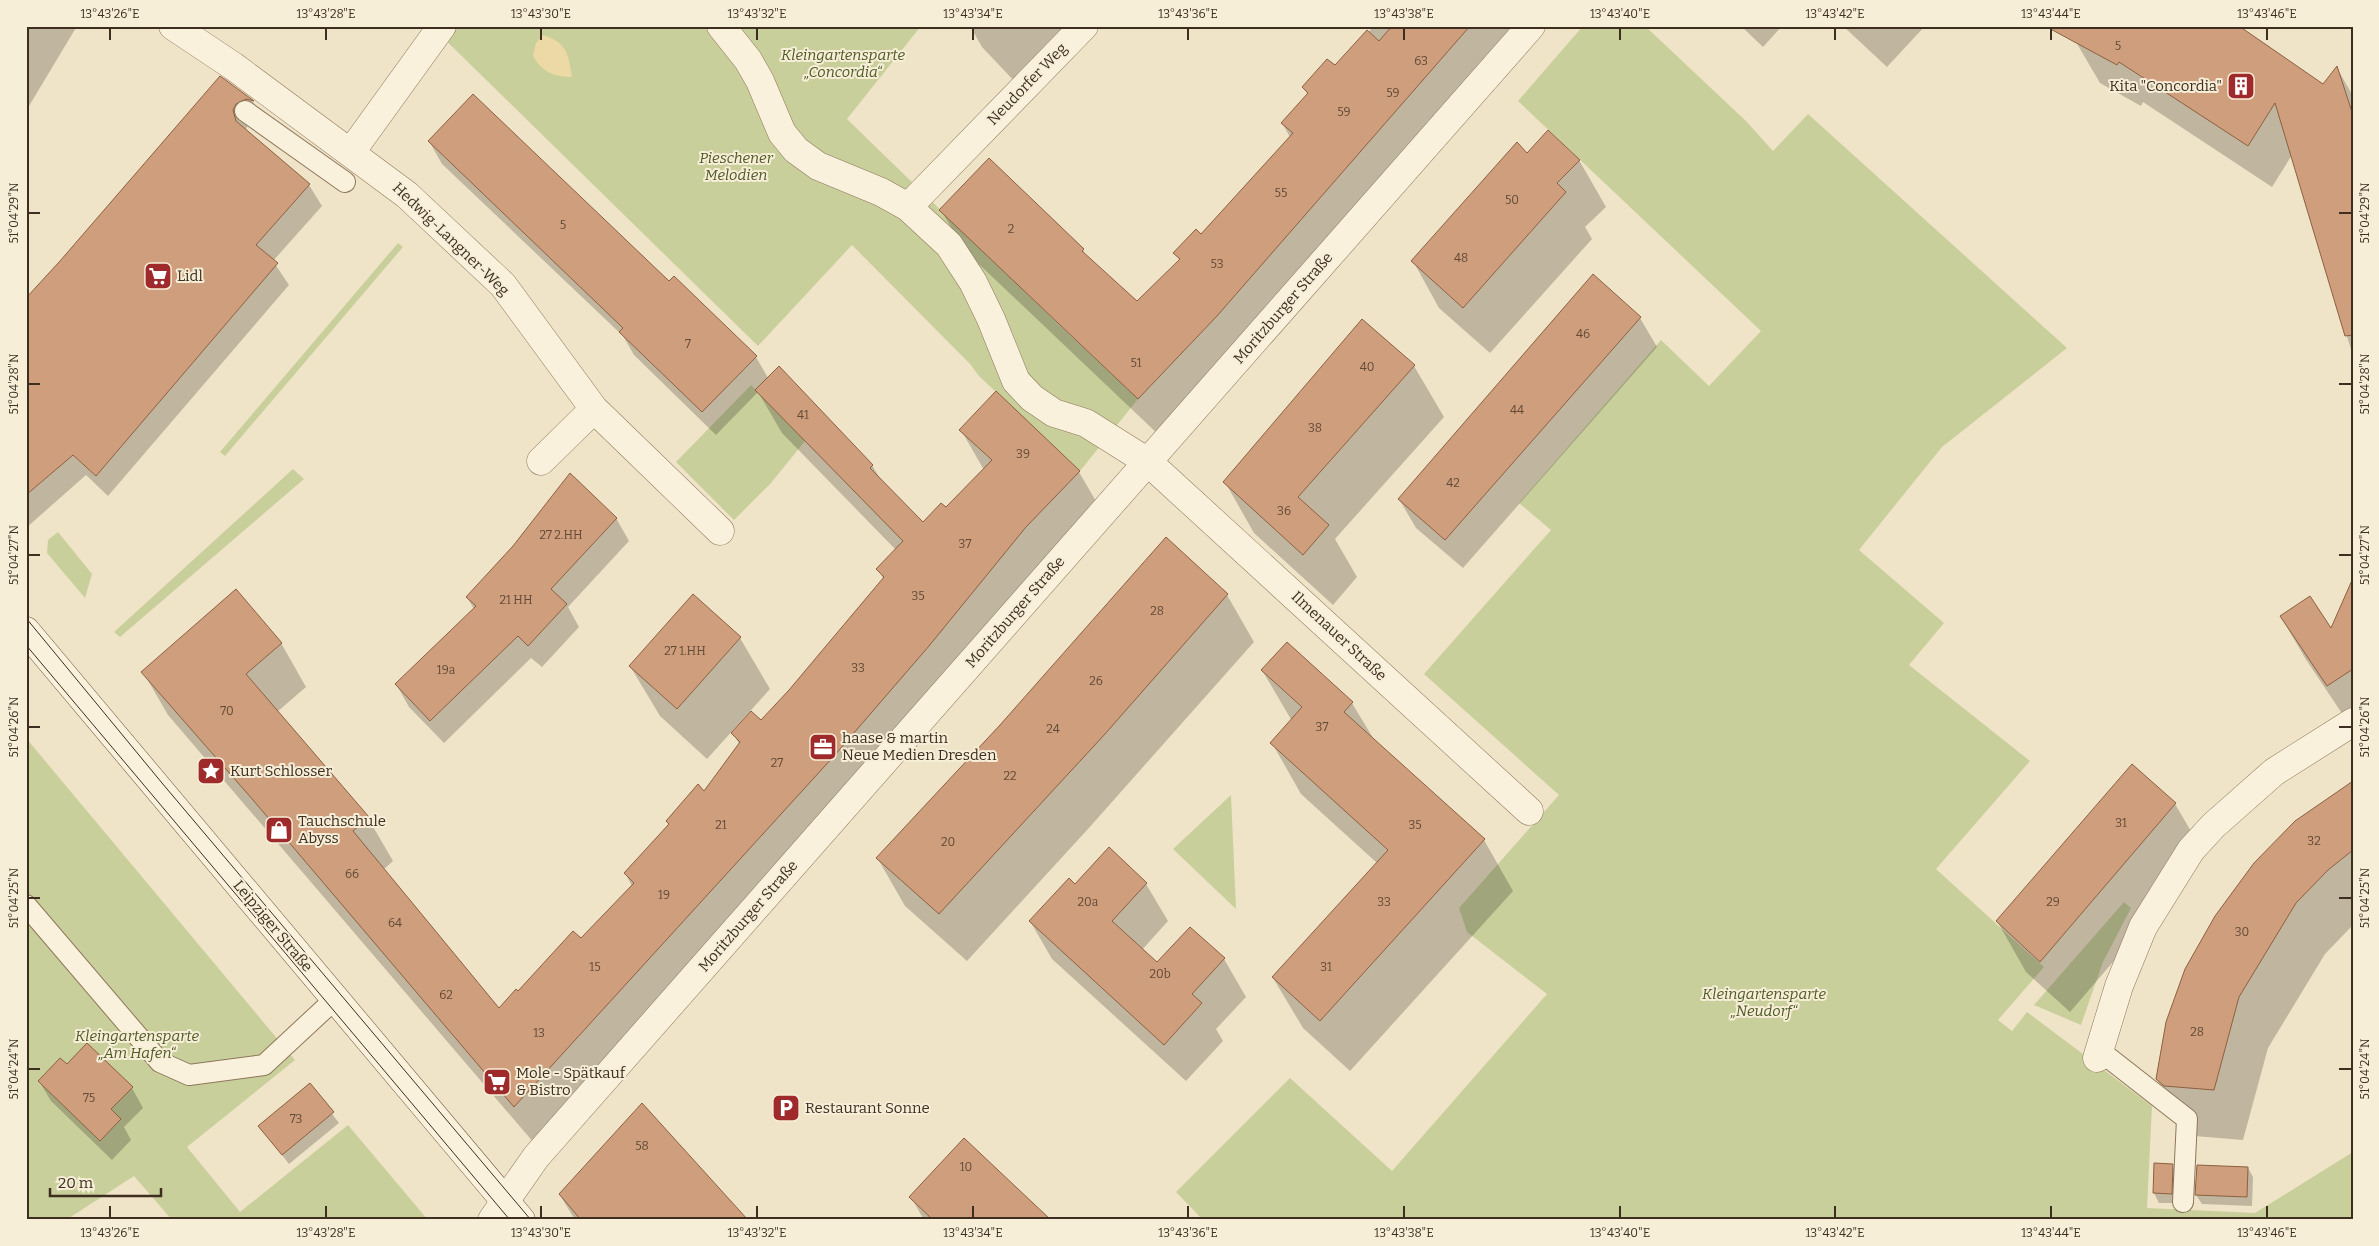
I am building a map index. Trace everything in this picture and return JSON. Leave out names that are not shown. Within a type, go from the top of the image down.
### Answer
[{"type":"street","name":"Hedwig-Langner-Weg","points":[[173,26],[233,66],[407,195],[502,285],[594,409],[720,531]]},
{"type":"street","points":[[351,152],[442,26]]},
{"type":"street","name":"Ilmenauer Straße","points":[[720,26],[748,60],[760,81],[782,132],[796,150],[818,166],[881,192],[908,207],[932,227],[949,245],[960,260],[991,319],[1016,381],[1032,398],[1054,413],[1086,423],[1148,462],[1529,811]]},
{"type":"street","name":"Neudorfer Weg","points":[[908,207],[966,136],[1084,26]]},
{"type":"street","name":"Moritzburger Straße","points":[[506,1214],[536,1157],[1530,26]]},
{"type":"street","points":[[541,461],[594,409]]},
{"type":"street","name":"Leipziger Straße","points":[[26,631],[335,999],[506,1214]]},
{"type":"street","points":[[2098,1054],[2119,986],[2143,927],[2191,850],[2213,826],[2274,772],[2353,722]]},
{"type":"lane","points":[[245,111],[344,182]]},
{"type":"lane","points":[[26,905],[160,1062],[189,1075],[264,1066],[335,999]]},
{"type":"lane","points":[[2098,1054],[2186,1119],[2183,1202]]},
{"type":"green space","name":"Pieschener Melodien","points":[[431,26],[921,26],[847,119],[1138,399],[1080,471],[979,376],[970,364],[852,245],[758,346]]},
{"type":"green space","name":"Kleingartensparte „Neudorf“","points":[[1583,26],[1645,26],[1746,121],[1773,151],[1808,114],[2067,348],[1942,447],[1859,550],[1944,623],[1909,665],[2030,761],[1936,869],[2044,967],[1998,1020],[2012,1031],[2027,1012],[2152,1106],[2147,1208],[2255,1213],[2353,1152],[2353,1220],[1203,1220],[1176,1192],[1290,1078],[1392,1171],[1547,994],[1467,932],[1459,908],[1559,795],[1424,674],[1551,530],[1519,503],[1661,340],[1709,386],[1761,331],[1518,101]]},
{"type":"green space","points":[[398,243],[403,247],[225,456],[220,452]]},
{"type":"green space","points":[[751,385],[805,441],[771,483],[734,520],[676,462]]},
{"type":"green space","points":[[293,469],[304,479],[120,637],[114,632]]},
{"type":"green space","points":[[58,532],[92,574],[85,598],[47,553],[48,540]]},
{"type":"green space","name":"Kleingartensparte „Am Hafen“","points":[[26,738],[295,1060],[187,1147],[240,1212],[348,1125],[428,1220],[172,1220],[134,1176],[66,1220],[26,1220]]},
{"type":"green space","points":[[1231,795],[1236,909],[1173,849]]},
{"type":"green space","points":[[2124,902],[2131,908],[2103,962],[2081,1025],[2034,1005]]},
{"type":"sand","points":[[543,35],[562,45],[569,61],[572,77],[559,76],[549,72],[537,62],[533,56],[536,43]]},
{"type":"building","points":[[1392,26],[1470,26],[1217,316],[1138,399],[939,210],[989,158],[1084,249],[1082,251],[1137,301],[1180,259],[1173,253],[1196,229],[1201,234],[1293,133],[1281,123],[1308,93],[1302,87],[1327,59],[1335,65],[1367,30],[1379,41]]},
{"type":"building","points":[[2045,26],[2239,26],[2323,84],[2337,66],[2353,115],[2353,335],[2345,336],[2275,103],[2248,146],[2119,62],[2117,65]]},
{"type":"building","name":"Lidl","points":[[220,76],[254,101],[246,99],[236,104],[233,110],[236,121],[310,184],[256,245],[278,263],[96,476],[73,455],[26,495],[26,298]]},
{"type":"building","points":[[473,94],[669,281],[674,276],[757,356],[702,412],[619,332],[623,328],[428,141]]},
{"type":"building","points":[[1548,130],[1580,160],[1557,183],[1566,192],[1463,308],[1411,261],[1517,142],[1527,153]]},
{"type":"building","points":[[1593,274],[1641,317],[1445,540],[1398,499]]},
{"type":"building","points":[[1362,319],[1415,365],[1298,497],[1329,525],[1303,555],[1223,482]]},
{"type":"building","points":[[779,366],[873,465],[870,468],[923,522],[941,503],[946,507],[992,460],[959,430],[996,391],[1080,471],[1026,527],[929,646],[834,756],[514,1107],[253,800],[141,672],[236,589],[282,643],[246,674],[369,817],[353,831],[499,1008],[516,989],[518,991],[573,931],[581,938],[634,883],[624,873],[669,824],[666,821],[698,784],[704,791],[740,742],[731,733],[751,711],[761,720],[789,690],[884,577],[876,569],[903,541],[755,390]]},
{"type":"building","points":[[570,473],[617,518],[551,589],[567,604],[528,646],[518,636],[430,721],[395,684],[476,606],[466,597],[513,546]]},
{"type":"building","points":[[1166,537],[1228,594],[1105,734],[939,914],[876,858],[1000,725]]},
{"type":"building","points":[[2353,578],[2353,669],[2327,686],[2280,616],[2310,596],[2331,628]]},
{"type":"building","points":[[693,594],[741,637],[677,709],[629,666]]},
{"type":"building","points":[[1287,642],[1353,702],[1344,712],[1485,839],[1320,1021],[1272,977],[1388,850],[1270,743],[1302,707],[1261,670]]},
{"type":"building","points":[[2132,764],[2176,803],[2040,962],[1996,921]]},
{"type":"building","points":[[2353,781],[2353,850],[2328,870],[2296,903],[2239,997],[2214,1090],[2164,1086],[2156,1079],[2166,1022],[2185,969],[2215,916],[2254,863],[2295,821]]},
{"type":"building","points":[[1109,847],[1147,883],[1112,921],[1157,962],[1190,927],[1225,958],[1192,994],[1202,1003],[1164,1045],[1029,921],[1069,878],[1075,884]]},
{"type":"building","points":[[87,1043],[133,1087],[111,1109],[121,1119],[100,1141],[38,1081],[60,1058],[67,1064]]},
{"type":"building","points":[[310,1083],[334,1112],[282,1155],[258,1126]]},
{"type":"building","points":[[642,1103],[748,1220],[581,1220],[559,1194]]},
{"type":"building","points":[[964,1138],[1051,1220],[933,1220],[909,1197]]},
{"type":"building","points":[[2154,1163],[2173,1164],[2172,1194],[2153,1193]]},
{"type":"building","points":[[2197,1165],[2248,1167],[2247,1197],[2195,1195]]},
{"type":"tram line","points":[[26,618],[162,783],[531,1220]]},
{"type":"tram line","points":[[26,645],[510,1220]]},
{"type":"place","name":"Kita \"Concordia\"","points":[[2241,86]]},
{"type":"place","name":"Lidl","points":[[158,276]]},
{"type":"place","name":"haase & martin Neue Medien Dresden","points":[[823,747]]},
{"type":"place","name":"Kurt Schlosser","points":[[211,771]]},
{"type":"place","name":"Tauchschule Abyss","points":[[279,830]]},
{"type":"place","name":"Mole - Spätkauf & Bistro","points":[[497,1082]]},
{"type":"place","name":"Restaurant Sonne","points":[[786,1108]]},
{"type":"park label","name":"Kleingartensparte „Concordia“","points":[[843,64]]}]
